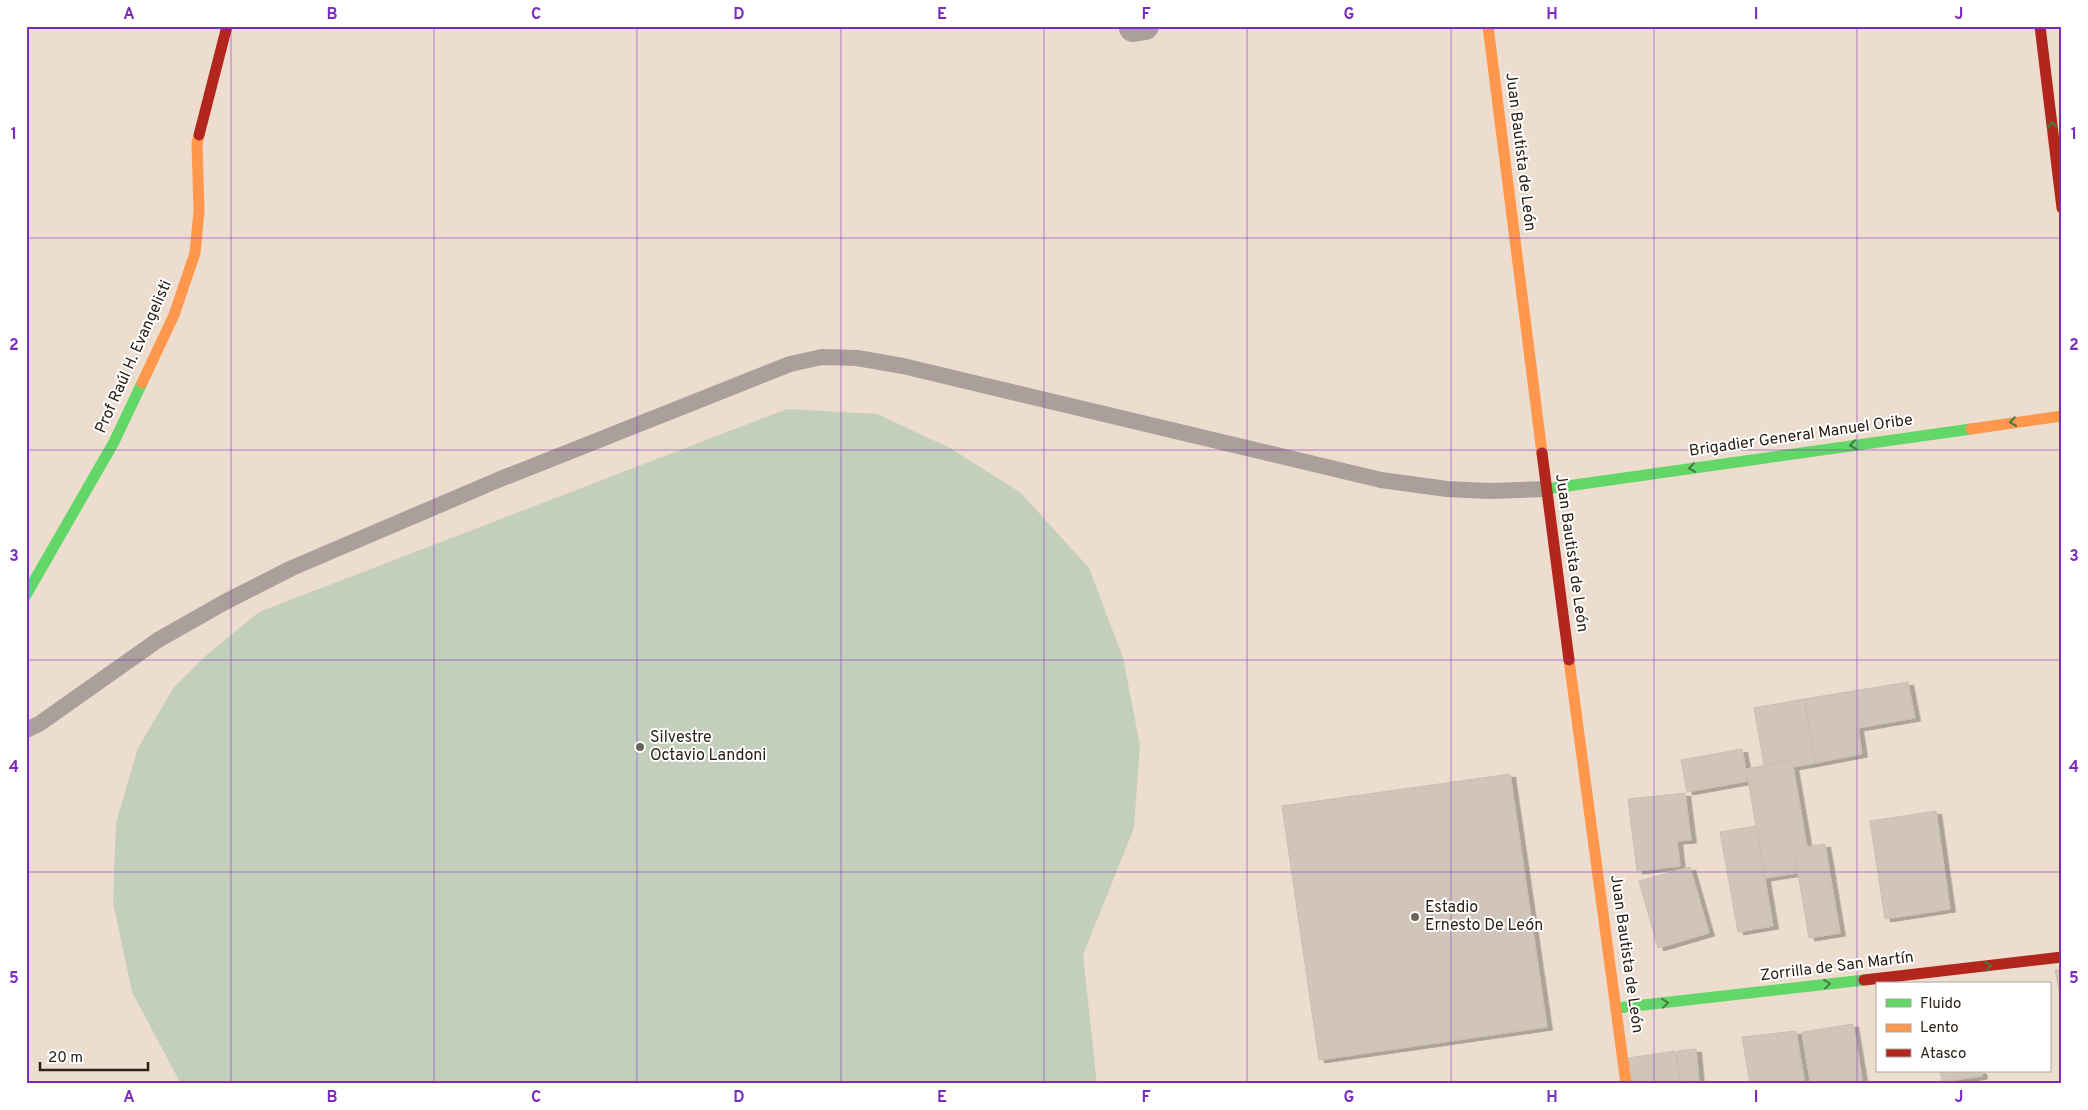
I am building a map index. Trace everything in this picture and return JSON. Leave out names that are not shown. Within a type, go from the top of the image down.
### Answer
[{"type":"street","name":"Prof Raúl H. Evangelisti","points":[[26,594],[114,442],[174,315],[195,253],[199,211],[198,144],[227,26]]},
{"type":"street","name":"Juan Bautista de León","points":[[1488,26],[1546,489],[1626,1084]]},
{"type":"street","points":[[2040,26],[2062,208]]},
{"type":"street","name":"Brigadier General Manuel Oribe","points":[[1546,489],[2062,416]]},
{"type":"street","name":"Zorrilla de San Martín","points":[[1617,1008],[2062,957]]},
{"type":"lane","points":[[26,730],[39,724],[158,640],[225,602],[292,568],[498,480],[744,382],[790,364],[822,357],[857,358],[903,366],[1381,480],[1447,489],[1489,491],[1546,489]]},
{"type":"green space","name":"Silvestre Octavio Landoni","points":[[787,409],[877,414],[950,448],[1021,493],[1089,568],[1123,658],[1140,745],[1134,828],[1083,955],[1097,1084],[181,1084],[132,992],[113,902],[116,823],[138,748],[174,687],[209,653],[259,612]]},
{"type":"building","points":[[1908,682],[1915,718],[1858,728],[1862,754],[1815,763],[1804,699]]},
{"type":"building","points":[[1804,699],[1815,763],[1793,767],[1792,760],[1764,765],[1754,708]]},
{"type":"building","points":[[1742,749],[1748,781],[1687,792],[1681,760]]},
{"type":"building","points":[[1792,760],[1807,847],[1794,849],[1797,873],[1765,878],[1746,769]]},
{"type":"building","name":"Estadio Ernesto De León","points":[[1510,774],[1547,1027],[1319,1060],[1282,806]]},
{"type":"building","points":[[1685,793],[1691,840],[1677,841],[1680,866],[1637,871],[1628,799]]},
{"type":"building","points":[[1936,811],[1950,909],[1885,919],[1870,821]]},
{"type":"building","points":[[1756,826],[1773,926],[1738,932],[1720,832]]},
{"type":"building","points":[[1825,844],[1840,933],[1809,938],[1794,849]]},
{"type":"building","points":[[1690,867],[1709,933],[1658,948],[1639,881]]},
{"type":"building","points":[[2062,969],[2062,1005],[2055,970]]},
{"type":"building","points":[[1853,1024],[1863,1084],[1811,1084],[1802,1032]]},
{"type":"building","points":[[1796,1031],[1805,1084],[1750,1084],[1742,1037]]},
{"type":"building","points":[[1696,1049],[1699,1082],[1681,1084],[1677,1051]]},
{"type":"building","points":[[1675,1051],[1681,1084],[1631,1084],[1628,1058]]},
{"type":"building","points":[[1940,1072],[1981,1072],[1982,1076],[1942,1082]]},
{"type":"traffic: fast","points":[[26,595],[114,442],[142,383]]},
{"type":"traffic: fast","points":[[1546,489],[1971,429]]},
{"type":"traffic: fast","points":[[1617,1008],[1864,980]]},
{"type":"traffic: slow","points":[[1488,26],[1542,453]]},
{"type":"traffic: slow","points":[[142,383],[174,315],[195,253],[199,211],[197,144],[199,135]]},
{"type":"traffic: slow","points":[[1971,429],[2062,416]]},
{"type":"traffic: slow","points":[[1569,660],[1626,1084]]},
{"type":"traffic: jam","points":[[199,135],[227,26]]},
{"type":"traffic: jam","points":[[2040,26],[2062,208]]},
{"type":"traffic: jam","points":[[1542,453],[1569,660]]},
{"type":"traffic: jam","points":[[1864,980],[2062,957]]},
{"type":"place","name":"Silvestre Octavio Landoni","points":[[640,747]]},
{"type":"place","name":"Estadio Ernesto De León","points":[[1415,917]]}]
